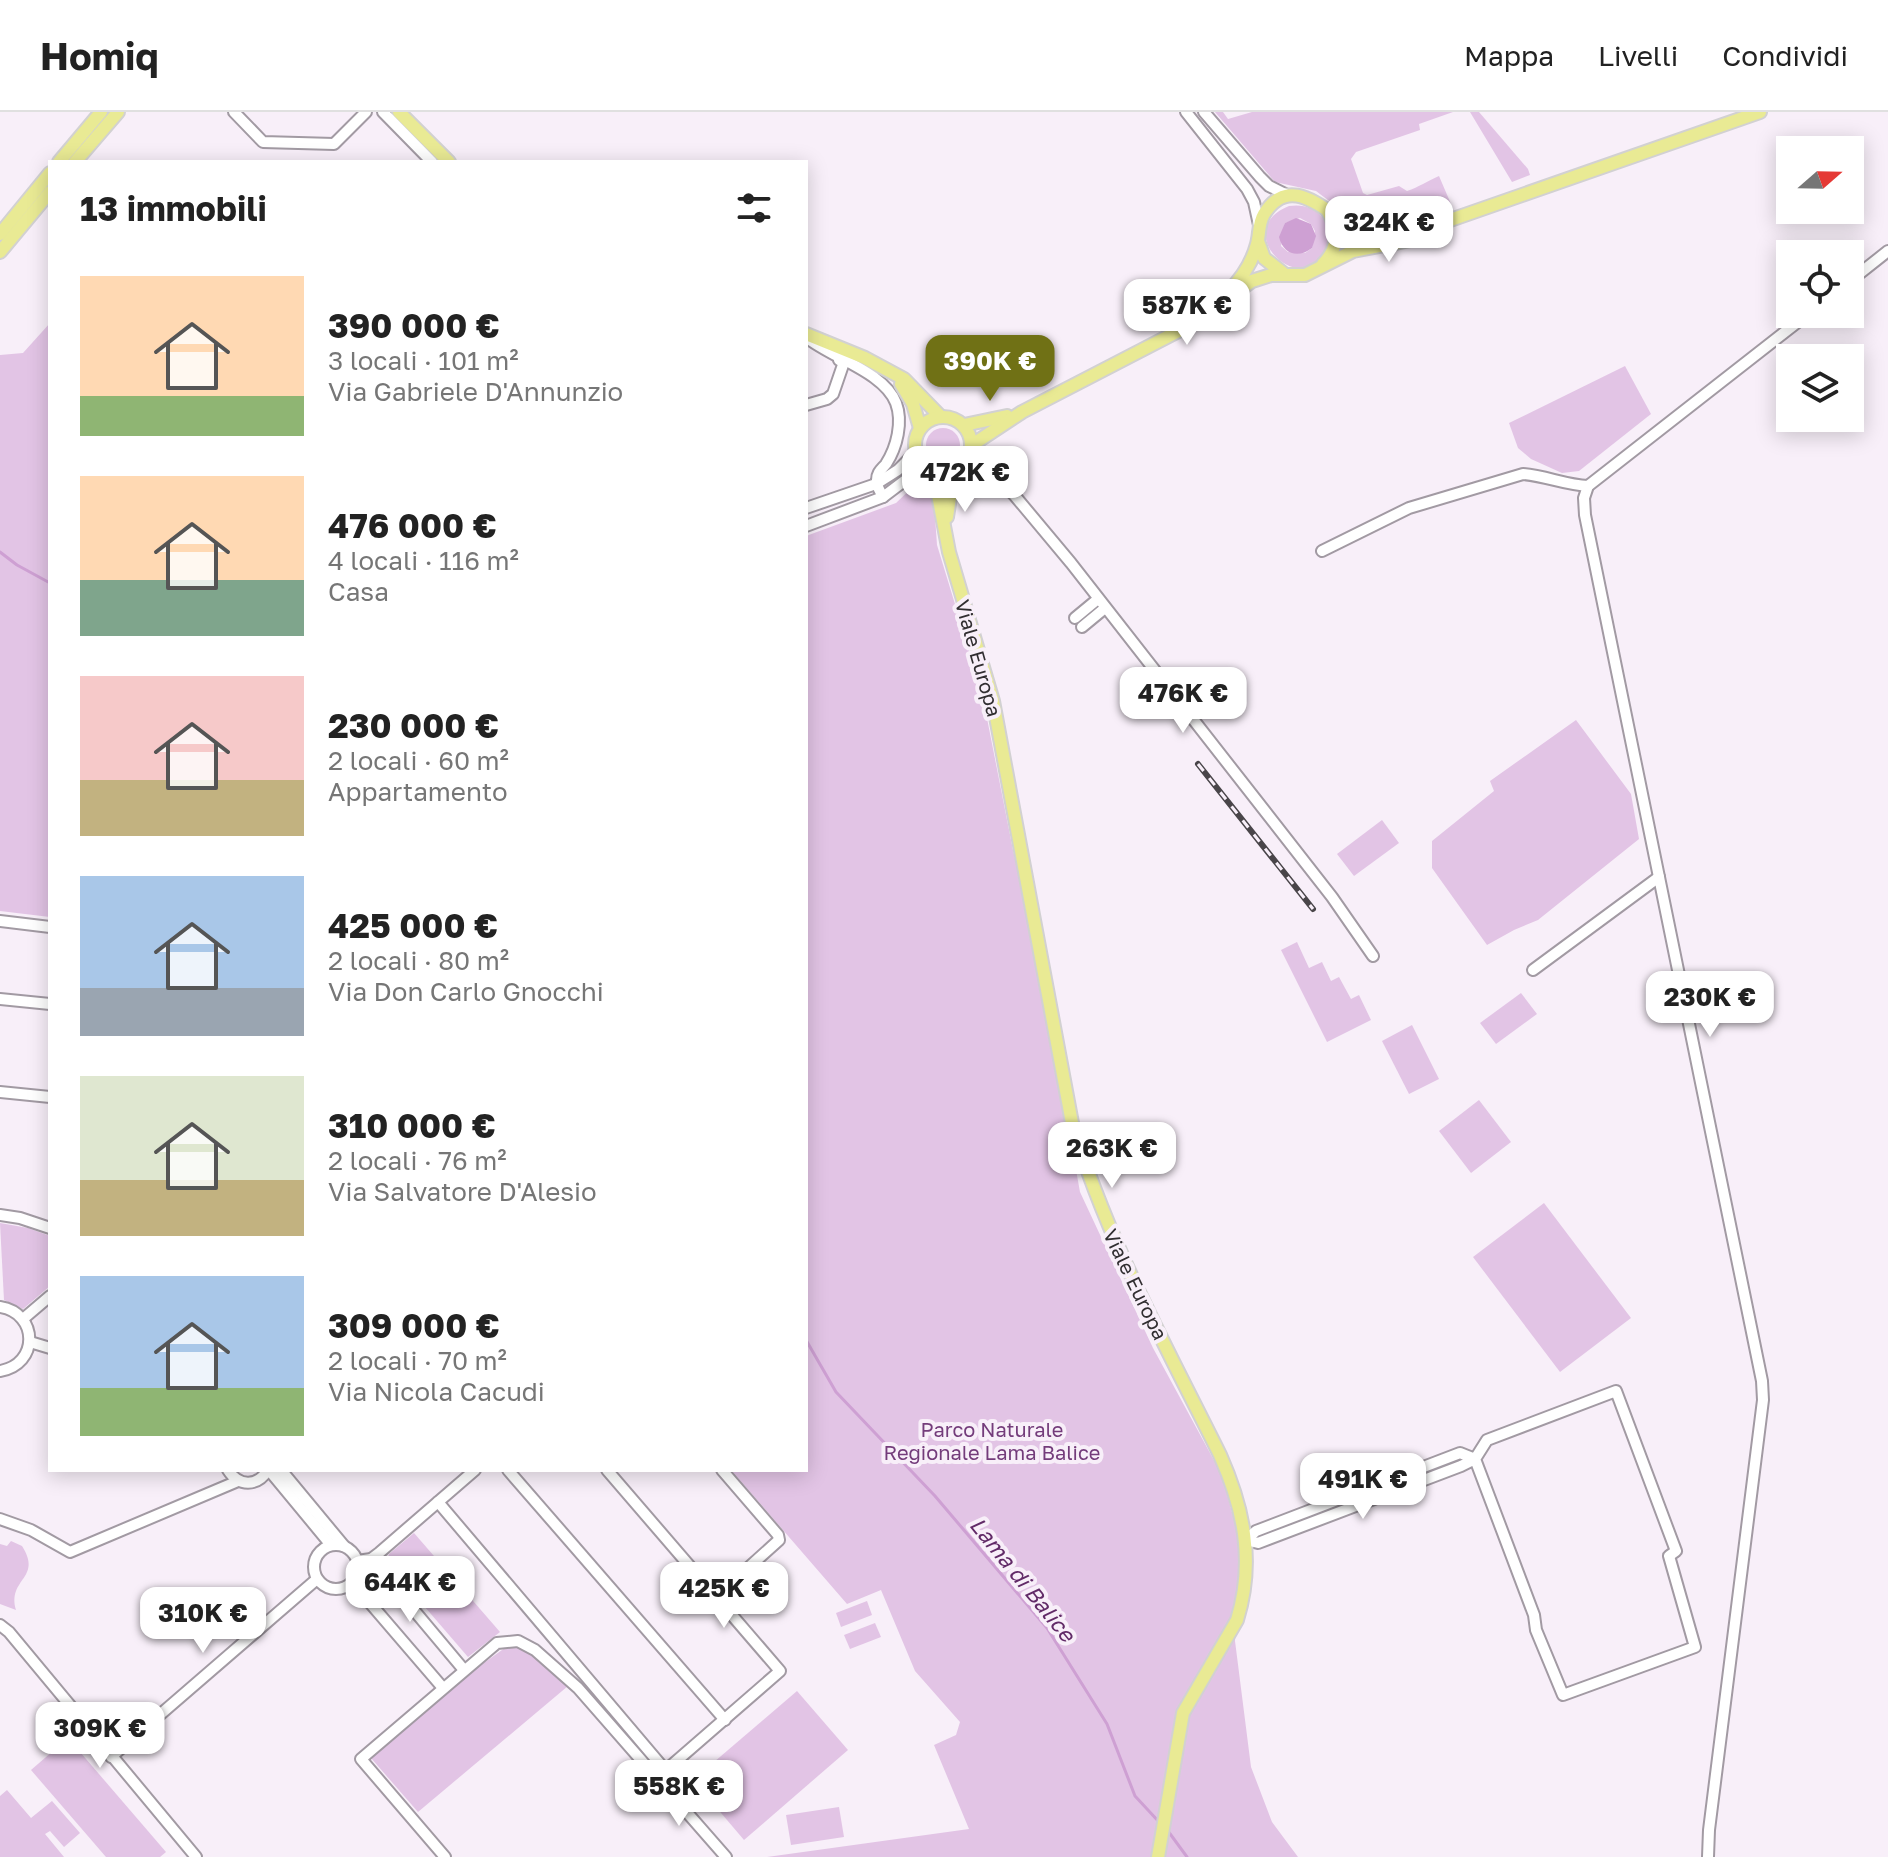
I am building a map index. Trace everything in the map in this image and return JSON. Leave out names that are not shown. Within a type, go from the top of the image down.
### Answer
[{"type":"main road","points":[[61,160],[101,112]]},
{"type":"main road","points":[[77,160],[118,112]]},
{"type":"main road","points":[[399,112],[447,160]]},
{"type":"main road","points":[[1206,314],[1239,282],[1249,266],[1264,214],[1272,205],[1289,196],[1314,200],[1352,226],[1376,233],[1436,225],[1760,112]]},
{"type":"main road","points":[[0,234],[48,175]]},
{"type":"main road","points":[[0,252],[48,194]]},
{"type":"main road","points":[[1321,266],[1335,244],[1335,225],[1327,209]]},
{"type":"main road","points":[[971,448],[964,425],[953,418],[940,416],[925,422],[915,444],[916,452],[926,467],[936,472],[958,469],[971,448],[1022,412],[1179,331],[1252,281],[1283,273],[1305,275],[1353,251],[1416,239],[1436,225]]},
{"type":"main road","points":[[1258,241],[1264,258],[1283,273]]},
{"type":"main road","points":[[808,336],[865,358],[904,379],[940,416]]},
{"type":"main road","points":[[893,374],[913,404],[920,428]]},
{"type":"main road","points":[[964,425],[1022,412]]},
{"type":"main road","name":"Viale Europa","points":[[926,467],[935,479],[949,552],[993,701],[1072,1123],[1081,1153],[1117,1246],[1233,1483],[1244,1521],[1246,1571],[1242,1603],[1232,1630],[1183,1713],[1158,1855]]},
{"type":"main road","name":"Viale Europa","points":[[949,552],[947,519],[958,469]]},
{"type":"street","points":[[234,112],[263,142],[334,144],[366,112]]},
{"type":"street","points":[[383,112],[430,160]]},
{"type":"street","points":[[1186,112],[1254,202],[1259,225]]},
{"type":"street","points":[[1204,112],[1269,186],[1289,196]]},
{"type":"street","points":[[1864,270],[1888,251]]},
{"type":"street","points":[[1708,1857],[1763,1400],[1762,1381],[1584,498],[1588,486],[1790,328]]},
{"type":"street","points":[[808,336],[844,362]]},
{"type":"street","points":[[808,346],[880,381],[894,398],[898,411],[897,438],[876,484],[883,497]]},
{"type":"street","points":[[808,404],[833,394],[844,362]]},
{"type":"street","points":[[971,448],[1015,496],[1102,604],[1332,897],[1373,956]]},
{"type":"street","points":[[808,507],[876,484],[898,470],[916,452]]},
{"type":"street","points":[[808,525],[883,497],[926,467]]},
{"type":"street","points":[[958,469],[1015,496]]},
{"type":"street","points":[[1322,551],[1409,508],[1523,474],[1542,476],[1568,485],[1588,486]]},
{"type":"street","points":[[1079,622],[1102,604]]},
{"type":"street","points":[[1533,970],[1659,877]]},
{"type":"street","points":[[0,921],[48,927]]},
{"type":"street","points":[[0,999],[48,1004]]},
{"type":"street","points":[[0,1092],[48,1097]]},
{"type":"street","points":[[0,1215],[48,1227]]},
{"type":"street","points":[[23,1319],[48,1298]]},
{"type":"street","points":[[0,1307],[13,1311],[23,1319],[29,1330],[30,1342],[27,1354],[19,1363],[0,1371]]},
{"type":"street","points":[[30,1342],[48,1347]]},
{"type":"street","points":[[1246,1540],[1256,1531],[1460,1453],[1475,1459],[1534,1615],[1536,1630],[1563,1695],[1695,1647],[1669,1556],[1676,1551],[1616,1391],[1487,1440],[1475,1459]]},
{"type":"street","points":[[230,1472],[238,1481]]},
{"type":"street","points":[[0,1519],[31,1530],[70,1552],[238,1481],[252,1483],[267,1472]]},
{"type":"street","points":[[270,1472],[331,1545]]},
{"type":"street","points":[[283,1472],[346,1547],[357,1561],[357,1574],[352,1582],[335,1589],[322,1584],[315,1572],[319,1553],[331,1545],[346,1547]]},
{"type":"street","points":[[357,1561],[371,1559],[473,1472]]},
{"type":"street","points":[[510,1472],[725,1720]]},
{"type":"street","points":[[609,1472],[780,1671],[662,1774]]},
{"type":"street","points":[[716,1597],[779,1540],[724,1472]]},
{"type":"street","points":[[438,1502],[662,1774],[726,1857]]},
{"type":"street","points":[[371,1559],[464,1670]]},
{"type":"street","points":[[111,1757],[317,1579]]},
{"type":"street","points":[[352,1582],[443,1688]]},
{"type":"street","points":[[0,1625],[196,1857]]},
{"type":"street","points":[[445,1857],[361,1759],[497,1643],[518,1641],[535,1650],[578,1688],[662,1774]]},
{"type":"green space","points":[[1215,112],[1223,112],[1228,119],[1252,112],[1453,112],[1419,124],[1420,130],[1356,152],[1351,159],[1363,193],[1367,195],[1399,186],[1407,191],[1439,176],[1451,204],[1395,226],[1379,227],[1357,222],[1316,191],[1275,182]]},
{"type":"green space","points":[[1470,112],[1479,112],[1530,175],[1512,182]]},
{"type":"green space","points":[[1294,205],[1308,207],[1320,214],[1327,225],[1328,241],[1316,263],[1302,268],[1288,265],[1276,257],[1268,245],[1266,231],[1272,217]],"holes":[[[1300,218],[1311,224],[1315,231],[1312,248],[1305,253],[1288,252],[1281,246],[1285,223]]]},
{"type":"green space","points":[[48,325],[48,917],[0,911],[0,355],[23,353]]},
{"type":"green space","points":[[1625,366],[1651,414],[1579,471],[1562,473],[1531,459],[1518,448],[1509,423]]},
{"type":"green space","points":[[943,428],[955,433],[960,445],[955,457],[943,462],[931,457],[926,445],[931,433]]},
{"type":"green space","name":"Parco Naturale Regionale Lama Balice","points":[[922,478],[933,487],[937,545],[982,693],[1013,850],[1033,930],[1080,1192],[1153,1348],[1222,1475],[1240,1542],[1235,1641],[1251,1767],[1272,1822],[1298,1857],[767,1857],[969,1829],[934,1745],[956,1735],[960,1722],[915,1671],[881,1590],[847,1604],[733,1472],[808,1472],[808,535],[896,503]]},
{"type":"green space","points":[[1576,720],[1631,794],[1639,839],[1538,920],[1487,945],[1432,868],[1432,841],[1494,791],[1490,781]]},
{"type":"green space","points":[[1382,820],[1399,843],[1354,876],[1337,854]]},
{"type":"green space","points":[[1297,942],[1309,968],[1322,962],[1331,981],[1339,977],[1351,999],[1359,995],[1371,1020],[1327,1042],[1281,950]]},
{"type":"green space","points":[[1521,993],[1537,1014],[1496,1044],[1480,1023]]},
{"type":"green space","points":[[1412,1025],[1439,1079],[1409,1094],[1382,1041]]},
{"type":"green space","points":[[1479,1100],[1511,1142],[1471,1173],[1439,1131]]},
{"type":"green space","points":[[1544,1203],[1631,1318],[1560,1372],[1473,1257]]},
{"type":"green space","points":[[0,1223],[48,1235],[48,1288],[23,1309],[4,1300]]},
{"type":"green space","points":[[414,1533],[500,1632],[468,1657],[387,1563],[389,1554]]},
{"type":"green space","points":[[11,1541],[22,1546],[29,1565],[16,1591],[16,1610],[0,1604],[0,1544],[7,1546]]},
{"type":"green space","points":[[867,1601],[872,1615],[841,1627],[836,1613]]},
{"type":"green space","points":[[875,1623],[881,1637],[850,1649],[844,1635]]},
{"type":"green space","points":[[509,1645],[529,1651],[568,1686],[418,1812],[371,1758],[474,1670]]},
{"type":"green space","points":[[797,1691],[848,1750],[744,1840],[693,1780]]},
{"type":"green space","points":[[68,1738],[166,1852],[160,1857],[106,1857],[31,1770]]},
{"type":"green space","points":[[7,1790],[31,1818],[52,1801],[80,1833],[64,1847],[50,1831],[45,1834],[64,1857],[0,1857],[0,1796]]},
{"type":"green space","points":[[839,1807],[844,1837],[791,1845],[786,1815]]},
{"type":"shaded area","points":[[1296,218],[1311,224],[1316,236],[1312,248],[1296,254],[1284,247],[1279,237],[1285,223]]},
{"type":"waterway","name":"Lama di Balice","points":[[0,552],[48,582]]},
{"type":"waterway","name":"Lama di Balice","points":[[808,1343],[836,1392],[935,1496],[1047,1628],[1107,1724],[1135,1796],[1160,1823]]},
{"type":"waterway","name":"Lama di Balice","points":[[1168,1831],[1187,1857]]},
{"type":"railway","points":[[1198,764],[1313,909]]}]
